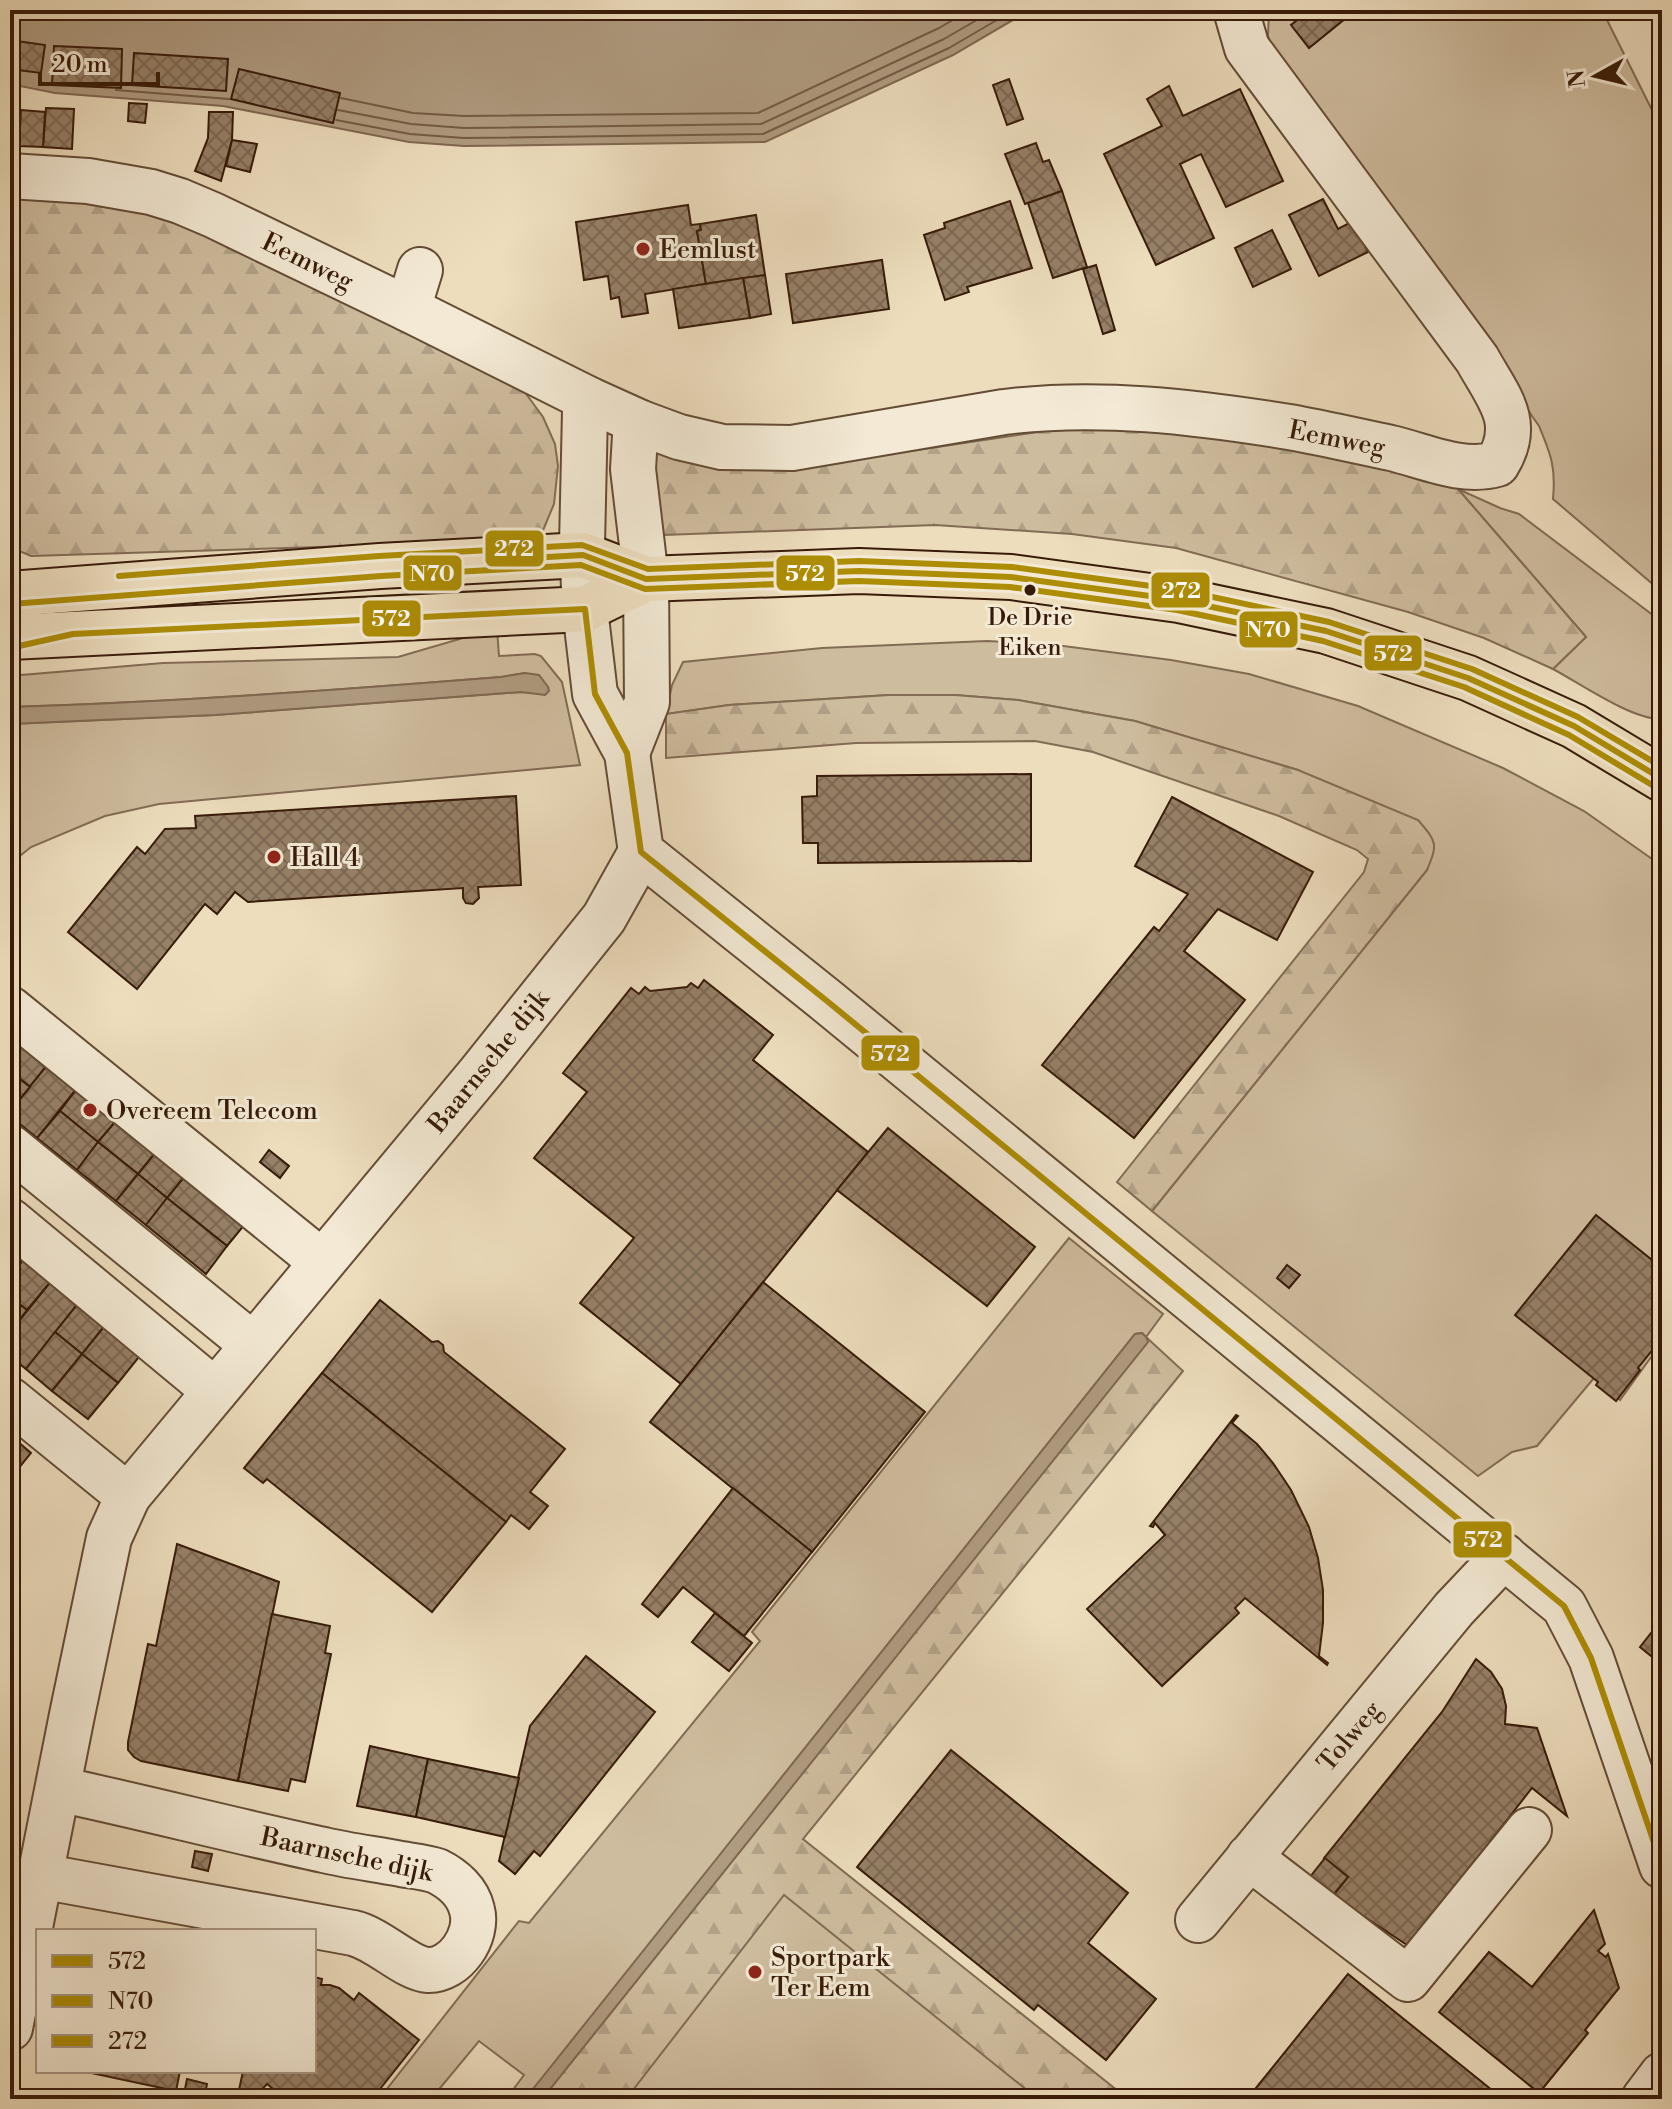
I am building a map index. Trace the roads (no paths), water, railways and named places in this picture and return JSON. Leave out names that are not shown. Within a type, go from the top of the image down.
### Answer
[{"type":"main road","points":[[10,594],[380,566],[583,555],[646,579],[859,571],[995,576],[1179,600],[1326,631],[1468,678],[1574,726],[1662,779]]},
{"type":"main road","points":[[10,637],[585,609],[646,579]]},
{"type":"main road","points":[[10,581],[82,589]]},
{"type":"main road","points":[[10,648],[73,634]]},
{"type":"street","name":"Eemweg","points":[[10,176],[88,181],[151,192],[414,290],[590,400],[679,437],[722,447],[792,448],[1036,408],[1069,407],[1164,411],[1290,427],[1445,463],[1482,468],[1497,464],[1509,437],[1508,415],[1477,359],[1247,48],[1236,10]]},
{"type":"street","points":[[590,400],[585,411],[585,609],[595,694],[627,753],[641,852],[1564,1606],[1591,1658],[1662,1866]]},
{"type":"street","points":[[627,753],[647,702],[646,579],[633,469],[635,436],[641,423]]},
{"type":"street","name":"Baarnsche dijk","points":[[10,2028],[109,1538],[128,1496],[480,1073],[604,918],[641,852]]},
{"type":"street","points":[[10,1009],[322,1262]]},
{"type":"street","points":[[10,1147],[253,1345]]},
{"type":"street","points":[[10,1221],[215,1391]]},
{"type":"street","points":[[10,1400],[128,1496]]},
{"type":"street","name":"Tolweg","points":[[1198,1920],[1454,1609],[1504,1556]]},
{"type":"street","name":"Baarnsche dijk","points":[[40,1876],[367,1936],[417,1969],[446,1967],[458,1957],[472,1931],[473,1911],[465,1894],[451,1878],[431,1869],[326,1851],[58,1789]]},
{"type":"street","points":[[1249,1857],[1408,1979],[1529,1830]]},
{"type":"street","points":[[1644,2099],[1662,2075]]},
{"type":"water","points":[[10,10],[1030,10],[953,55],[765,142],[464,146],[409,142],[223,106],[55,93],[10,84]]},
{"type":"water","points":[[525,673],[539,675],[549,691],[545,695],[521,692],[215,715],[10,724],[10,707],[256,695]]},
{"type":"water","points":[[1142,1333],[1148,1342],[542,2099],[525,2099],[1135,1334]]},
{"type":"place","name":"Eemlust","points":[[643,249]]},
{"type":"place","name":"De Drie Eiken","points":[[1030,590]]},
{"type":"place","name":"Hall 4","points":[[274,857]]},
{"type":"place","name":"Overeem Telecom","points":[[90,1110]]},
{"type":"place","name":"Sportpark Ter Eem","points":[[755,1972]]}]
